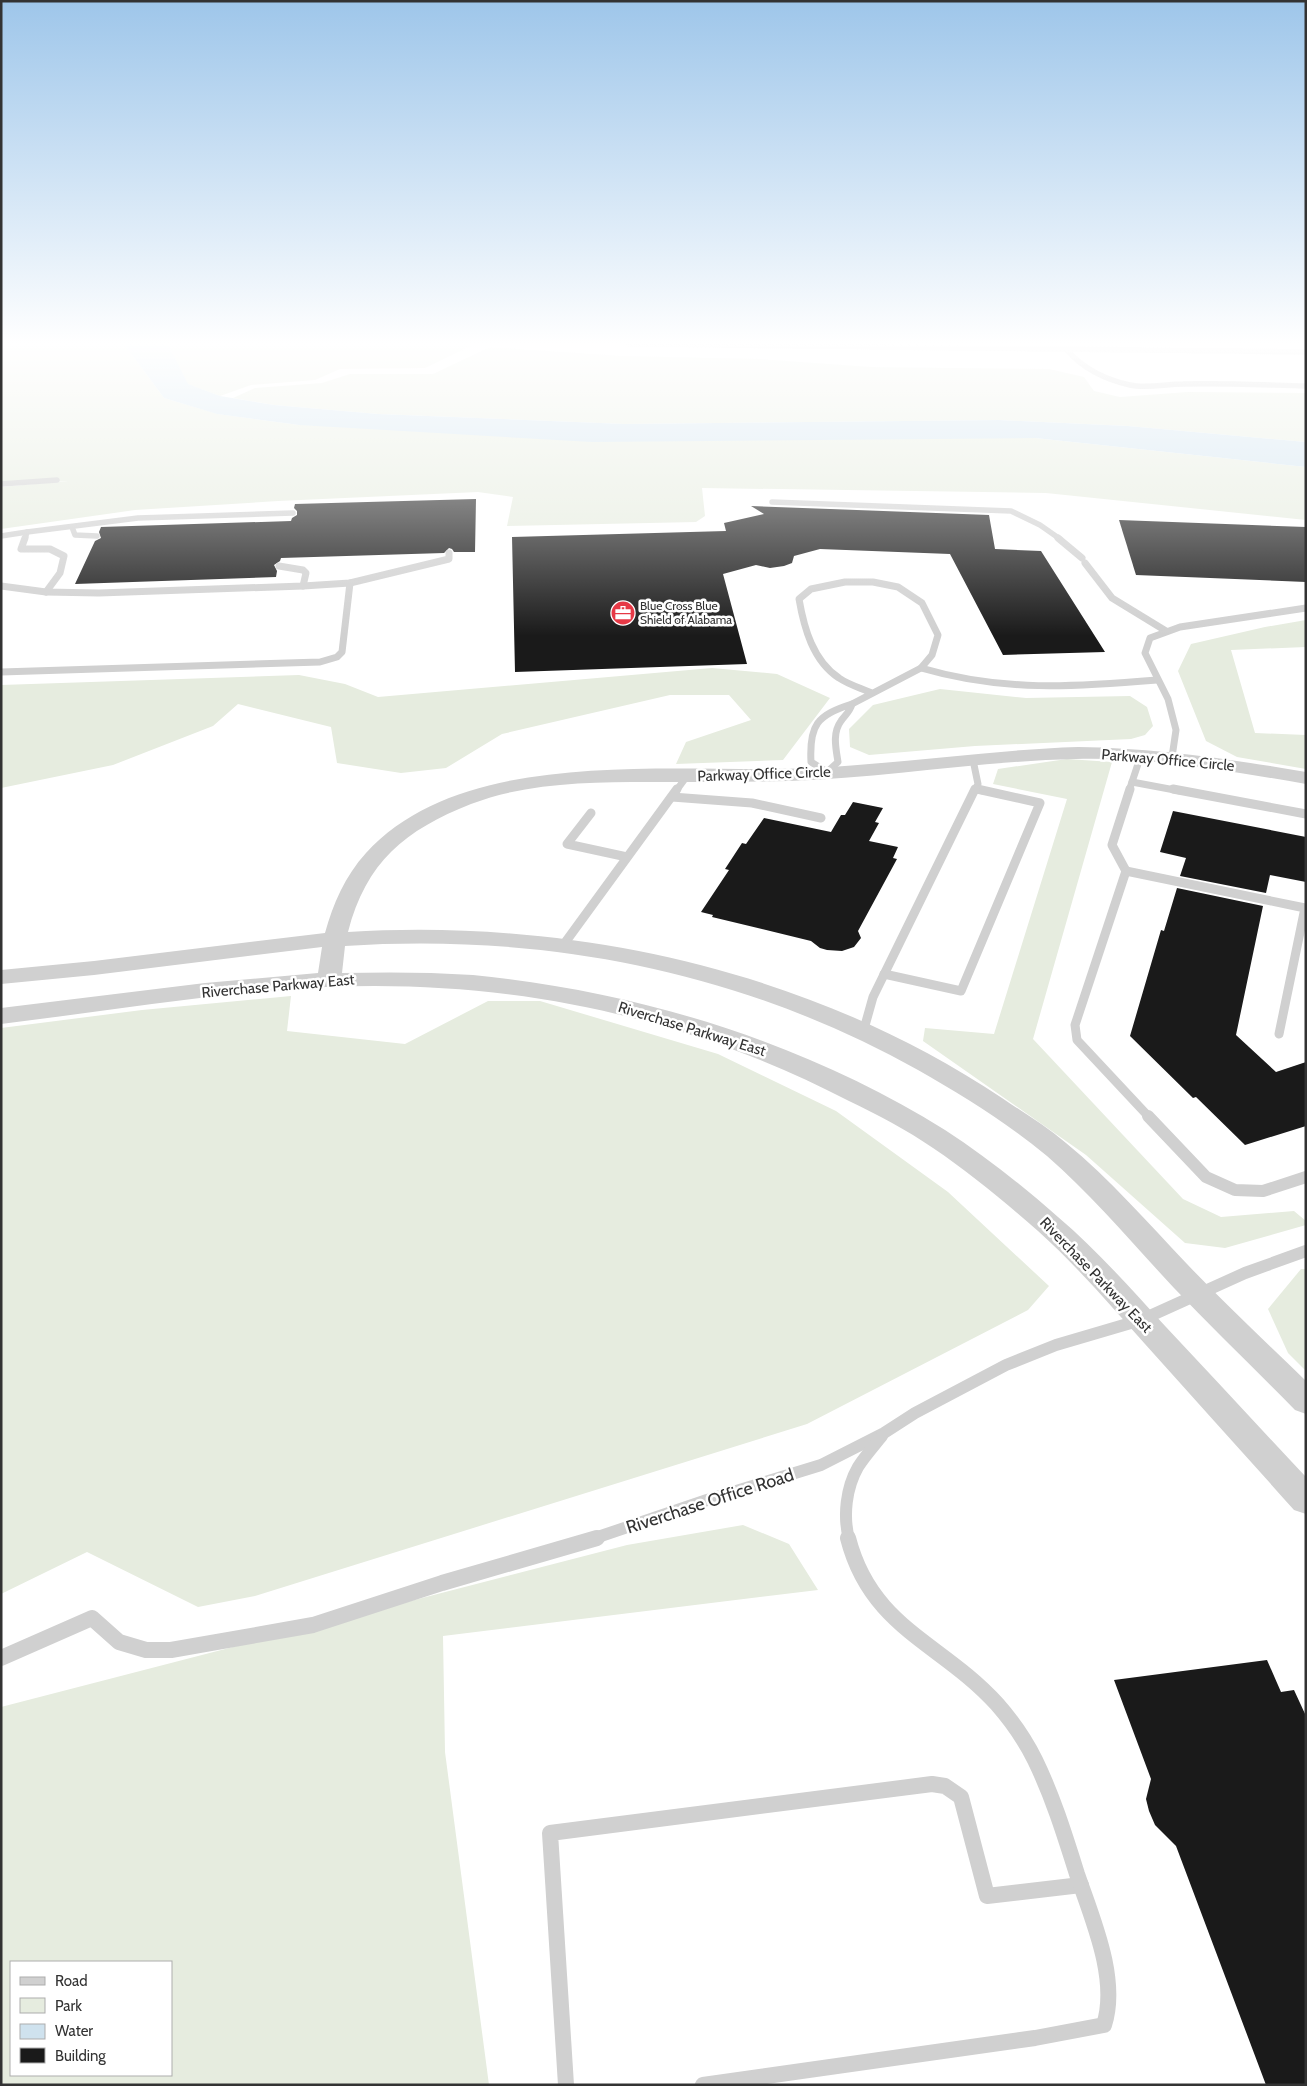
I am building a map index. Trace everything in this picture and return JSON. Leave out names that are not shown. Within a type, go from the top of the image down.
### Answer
[{"type":"street","name":"Parkway Office Circle","points":[[328,980],[343,904],[358,875],[374,856],[408,828],[450,805],[504,788],[552,779],[596,776],[687,776],[827,772],[1077,753],[1172,757],[1225,763],[1306,778]]},
{"type":"street","points":[[1,977],[101,968],[335,940],[395,936],[443,936],[564,944],[650,958],[735,981],[864,1029],[907,1051],[996,1105],[1037,1134],[1093,1184],[1306,1401]]},
{"type":"street","name":"Riverchase Parkway East","points":[[1,1016],[273,983],[365,979],[459,982],[525,989],[599,1001],[662,1016],[732,1037],[786,1058],[840,1083],[950,1147],[1035,1213],[1064,1239],[1141,1320],[1306,1500]]},
{"type":"lane","points":[[1,484],[57,480]]},
{"type":"lane","points":[[772,502],[1011,511],[1023,515],[1047,530],[1084,560],[1112,598],[1166,631]]},
{"type":"lane","points":[[1,536],[138,518],[293,513]]},
{"type":"lane","points":[[72,527],[75,534],[97,536]]},
{"type":"lane","points":[[27,532],[21,549],[53,550],[60,552],[64,556],[60,573],[46,592]]},
{"type":"lane","points":[[1,586],[46,592],[99,593],[350,583],[449,559],[449,553]]},
{"type":"lane","points":[[278,566],[303,570],[306,574],[303,586]]},
{"type":"lane","points":[[852,704],[852,709],[839,724],[835,742],[838,762],[827,772],[811,762],[809,741],[818,719],[834,709],[852,704],[921,668],[932,655],[938,635],[922,603],[898,587],[873,582],[845,582],[811,589],[800,599],[802,615],[819,659],[836,677],[872,693]]},
{"type":"lane","points":[[1,672],[320,662],[337,657],[342,652],[350,583]]},
{"type":"lane","points":[[1172,757],[1176,730],[1168,699],[1145,653],[1150,638],[1166,631],[1306,608]]},
{"type":"lane","points":[[921,668],[946,677],[983,684],[1013,686],[1066,687],[1157,680]]},
{"type":"lane","points":[[1141,755],[1112,845],[1126,871],[1075,1025],[1077,1040],[1206,1177],[1235,1190],[1263,1192],[1306,1177]]},
{"type":"lane","points":[[864,1029],[873,996],[978,784],[973,760]]},
{"type":"lane","points":[[564,944],[687,776]]},
{"type":"lane","points":[[1132,782],[1306,814]]},
{"type":"lane","points":[[884,974],[961,992],[1040,803],[975,789]]},
{"type":"lane","points":[[672,797],[752,803],[821,818]]},
{"type":"lane","points":[[591,812],[567,844],[627,858]]},
{"type":"lane","points":[[1126,871],[1305,908],[1279,1034]]},
{"type":"lane","name":"Riverchase Office Road","points":[[1,1658],[92,1618],[119,1642],[146,1650],[171,1650],[313,1625],[442,1583],[614,1533],[708,1500],[821,1465],[884,1433],[915,1413],[1006,1365],[1056,1344],[1141,1320],[1245,1273],[1306,1251]]},
{"type":"lane","points":[[703,2085],[1035,2038],[1104,2025],[1110,2005],[1102,1949],[1047,1783],[1033,1753],[1009,1718],[988,1693],[888,1613],[868,1586],[853,1558],[846,1534],[845,1508],[857,1468],[884,1433]]},
{"type":"lane","points":[[566,2085],[550,1832],[932,1784],[945,1786],[961,1797],[987,1896],[1080,1884]]},
{"type":"green space","points":[[1,441],[1066,441],[1306,467],[1306,520],[1046,493],[702,488],[705,516],[696,522],[507,526],[513,497],[478,492],[135,510],[1,529],[1,487],[68,481],[1,485]]},
{"type":"green space","points":[[1306,620],[1306,647],[1231,650],[1255,733],[1306,735],[1306,769],[1237,757],[1206,741],[1178,671],[1191,644],[1265,627]]},
{"type":"green space","points":[[712,668],[777,674],[830,698],[783,760],[676,764],[686,742],[751,720],[729,695],[670,695],[502,734],[446,768],[401,773],[337,763],[331,727],[238,704],[213,726],[113,765],[1,788],[1,685],[299,675],[345,684],[378,697]]},
{"type":"green space","points":[[940,689],[1026,698],[1130,696],[1147,707],[1153,726],[1145,735],[1131,739],[975,746],[869,755],[850,747],[849,729],[873,705]]},
{"type":"green space","points":[[1067,759],[1112,762],[1033,1039],[1183,1199],[1221,1217],[1294,1211],[1306,1221],[1306,1225],[1225,1248],[1185,1243],[1086,1155],[923,1041],[925,1028],[994,1034],[1067,799],[993,784],[998,769]]},
{"type":"green space","points":[[291,996],[287,1031],[405,1044],[488,1001],[540,1001],[718,1054],[836,1111],[948,1192],[1049,1286],[1028,1310],[807,1424],[255,1596],[198,1607],[87,1552],[1,1594],[1,1028],[142,1010]]},
{"type":"green space","points":[[1301,1269],[1306,1269],[1306,1371],[1288,1353],[1268,1309]]},
{"type":"green space","points":[[743,1525],[789,1544],[818,1590],[443,1636],[445,1752],[489,2085],[1,2085],[1,1707],[627,1545]]},
{"type":"water","points":[[581,441],[664,441],[592,442]]},
{"type":"water","points":[[1066,441],[1306,442],[1306,467]]},
{"type":"building","points":[[476,499],[475,552],[454,552],[449,548],[444,553],[281,558],[274,565],[277,571],[276,577],[75,584],[95,541],[101,538],[99,532],[101,527],[291,521],[297,515],[297,511],[294,508],[295,504]]},
{"type":"building","name":"Blue Cross Blue Shield of Alabama","points":[[751,506],[989,515],[995,549],[1041,551],[1105,652],[1003,655],[950,554],[820,549],[794,556],[792,563],[784,566],[770,568],[756,565],[723,574],[747,664],[515,672],[512,537],[726,531],[724,523],[764,514]]},
{"type":"building","points":[[1119,520],[1306,527],[1306,582],[1136,575]]},
{"type":"building","points":[[853,802],[883,808],[875,822],[879,823],[869,841],[898,847],[893,858],[897,859],[858,931],[861,938],[854,947],[842,951],[827,950],[820,948],[811,941],[712,917],[713,915],[701,912],[729,870],[725,869],[742,843],[746,844],[764,818],[831,832],[841,815],[845,815]]},
{"type":"building","points":[[1173,811],[1306,837],[1306,882],[1270,875],[1266,893],[1180,876],[1186,858],[1160,852]]},
{"type":"building","points":[[1177,888],[1263,906],[1236,1035],[1276,1072],[1306,1062],[1306,1126],[1245,1145],[1196,1097],[1193,1098],[1130,1036],[1161,930],[1164,931]]},
{"type":"building","points":[[1267,1660],[1281,1692],[1294,1690],[1306,1716],[1306,2085],[1266,2085],[1176,1846],[1155,1825],[1149,1811],[1146,1799],[1151,1779],[1114,1680]]},
{"type":"place","name":"Blue Cross Blue Shield of Alabama","points":[[623,613]]}]
